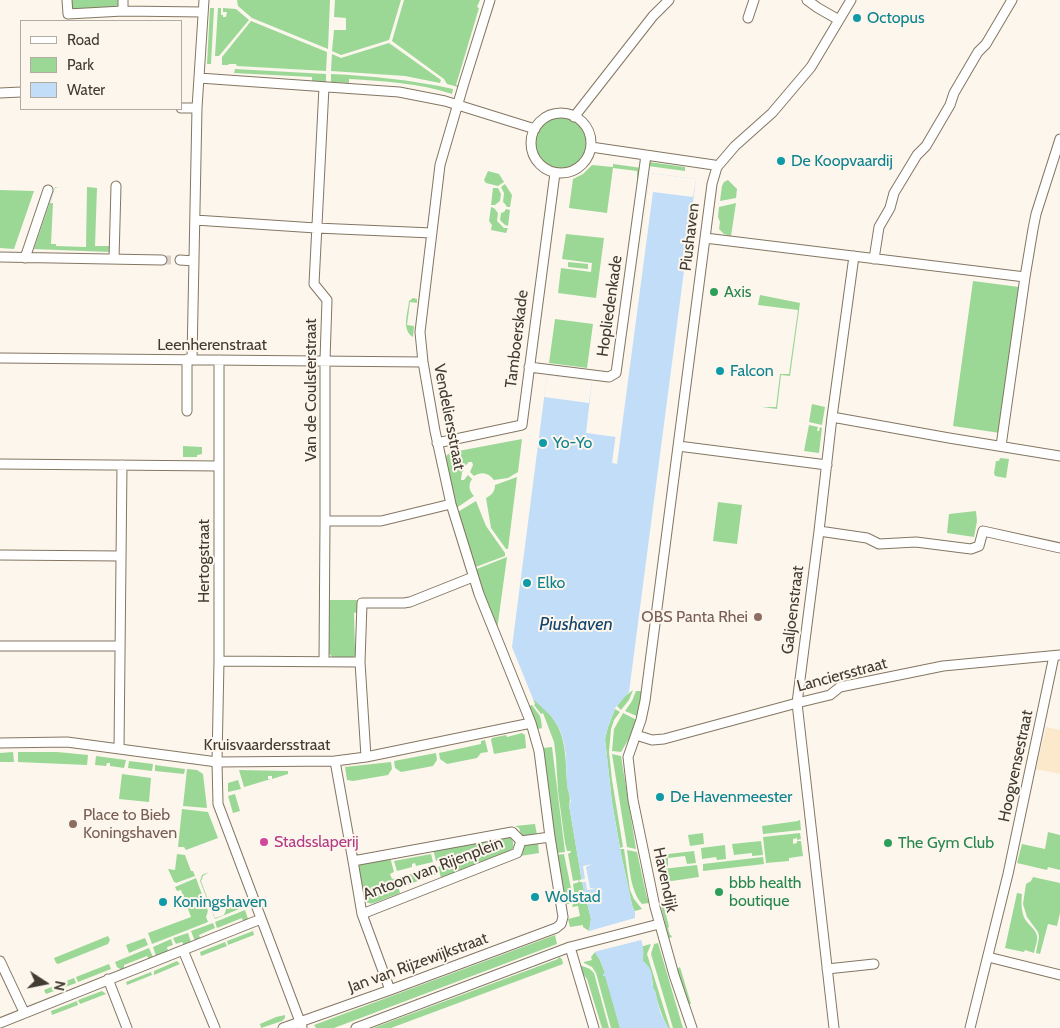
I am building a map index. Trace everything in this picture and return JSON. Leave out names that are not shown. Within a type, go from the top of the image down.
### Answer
[{"type":"street","points":[[67,0],[68,18],[123,11],[203,12]]},
{"type":"street","points":[[122,0],[123,11]]},
{"type":"street","points":[[187,411],[194,261],[197,108],[204,0]]},
{"type":"street","name":"Vendeliersstraat","points":[[490,0],[440,165],[420,332],[423,362],[451,504],[482,603],[531,723]]},
{"type":"street","points":[[574,116],[652,16],[669,0]]},
{"type":"street","points":[[748,18],[754,0]]},
{"type":"street","points":[[806,0],[840,20]]},
{"type":"street","points":[[590,147],[714,164],[717,167],[735,146],[772,113],[806,74],[851,0]]},
{"type":"street","points":[[874,258],[879,227],[890,208],[894,194],[917,155],[926,146],[950,106],[954,93],[968,68],[978,52],[986,44],[1012,0]]},
{"type":"street","points":[[199,78],[399,92],[458,104],[535,129]]},
{"type":"street","name":"Van de Coulsterstraat","points":[[324,88],[314,284],[327,300],[325,360],[326,521],[324,661]]},
{"type":"street","points":[[0,93],[20,92]]},
{"type":"street","points":[[182,108],[197,108]]},
{"type":"street","points":[[566,114],[574,116],[582,122],[590,138],[590,147],[586,159],[578,168],[567,173],[555,173],[544,168],[533,155],[532,135],[541,121],[552,115],[566,114]]},
{"type":"street","points":[[1001,446],[1036,214],[1060,139]]},
{"type":"street","name":"Hopliedenkade","points":[[529,367],[609,377],[616,373],[646,155]]},
{"type":"street","name":"Piushaven","points":[[636,735],[645,701],[712,184],[717,167]]},
{"type":"street","name":"Tamboerskade","points":[[438,443],[522,424],[555,173]]},
{"type":"street","points":[[114,258],[116,186]]},
{"type":"street","points":[[25,258],[48,190]]},
{"type":"street","points":[[195,220],[432,234]]},
{"type":"street","points":[[705,238],[1025,278]]},
{"type":"street","name":"Galjoenstraat","points":[[834,1028],[796,703],[854,256]]},
{"type":"street","points":[[0,257],[162,260]]},
{"type":"street","points":[[180,260],[194,261]]},
{"type":"street","name":"Leenherenstraat","points":[[0,358],[423,362]]},
{"type":"street","name":"Hertogstraat","points":[[219,360],[219,661],[216,762],[218,804],[301,1025]]},
{"type":"street","points":[[832,417],[1060,456]]},
{"type":"street","points":[[678,446],[827,465]]},
{"type":"street","points":[[0,464],[219,466]]},
{"type":"street","points":[[119,749],[122,465]]},
{"type":"street","points":[[326,521],[381,521],[451,504]]},
{"type":"street","points":[[819,531],[867,538],[879,544],[916,542],[971,549],[980,546],[983,531],[1060,548]]},
{"type":"street","points":[[0,555],[121,556]]},
{"type":"street","points":[[366,756],[360,662],[362,603],[410,602],[473,577]]},
{"type":"street","points":[[0,646],[120,646]]},
{"type":"street","name":"Lanciersstraat","points":[[636,735],[652,740],[664,740],[830,695],[840,687],[943,666],[1057,656]]},
{"type":"street","name":"Hoogvensestraat","points":[[970,1028],[1008,874],[1057,656]]},
{"type":"street","points":[[219,661],[360,662]]},
{"type":"street","points":[[531,723],[538,751],[550,837]]},
{"type":"street","name":"Kruisvaardersstraat","points":[[0,743],[67,742],[216,762],[335,761],[531,723]]},
{"type":"street","name":"Havendijk","points":[[636,735],[628,757],[633,800],[659,924],[692,1028]]},
{"type":"street","points":[[335,761],[353,861]]},
{"type":"street","name":"Antoon van Rijenplein","points":[[512,832],[521,841],[517,853],[362,914],[353,861],[512,832]]},
{"type":"street","name":"Antoon van Rijenplein","points":[[521,841],[550,837]]},
{"type":"street","name":"Jan van Rijzewijkstraat","points":[[283,1028],[301,1025],[556,928],[561,924],[563,914],[550,837]]},
{"type":"street","points":[[362,914],[390,990]]},
{"type":"street","points":[[0,1023],[261,919]]},
{"type":"street","points":[[356,1028],[570,947],[659,924]]},
{"type":"street","points":[[570,947],[594,1028]]},
{"type":"street","points":[[183,950],[215,1028]]},
{"type":"street","points":[[988,957],[1060,975]]},
{"type":"street","points":[[0,961],[24,1012]]},
{"type":"street","points":[[827,969],[874,964]]},
{"type":"street","points":[[108,979],[128,1028]]},
{"type":"shaded area","points":[[1046,727],[1060,730],[1060,774],[1036,769]]},
{"type":"green space","points":[[71,0],[120,0],[120,10],[72,11]]},
{"type":"green space","points":[[237,0],[330,0],[328,49],[252,18],[238,6]]},
{"type":"green space","points":[[335,0],[401,0],[389,40],[341,55],[332,51],[334,30],[346,30],[346,18],[334,17]]},
{"type":"green space","points":[[404,0],[480,0],[456,85],[458,87],[447,84],[444,79],[392,41]]},
{"type":"green space","points":[[210,8],[214,8],[211,64],[207,64]]},
{"type":"green space","points":[[218,8],[221,8],[221,15],[223,17],[226,17],[227,12],[223,12],[223,8],[236,9],[249,20],[219,56],[215,56]]},
{"type":"green space","points":[[251,21],[327,52],[326,71],[237,66],[236,64],[222,65],[222,57]]},
{"type":"green space","points":[[389,43],[441,80],[440,83],[405,76],[331,71],[332,54],[341,58]]},
{"type":"green space","points":[[235,69],[326,74],[326,82],[312,81],[312,77],[234,73]]},
{"type":"green space","points":[[331,74],[392,79],[453,89],[452,94],[427,87],[388,82],[349,79],[349,83],[331,82]]},
{"type":"green space","points":[[563,117],[574,121],[582,129],[586,138],[586,148],[583,157],[576,165],[568,169],[556,170],[546,166],[539,160],[535,152],[534,143],[536,134],[542,126],[551,120]]},
{"type":"green space","points":[[649,162],[685,167],[685,171],[648,166]]},
{"type":"green space","points":[[613,164],[642,168],[639,179],[637,179],[637,171],[613,168],[607,213],[569,208],[573,179],[583,174],[592,165],[613,167]]},
{"type":"green space","points":[[488,171],[499,174],[504,182],[498,186],[486,183],[484,180]]},
{"type":"green space","points":[[728,180],[737,189],[736,198],[720,201],[722,186]]},
{"type":"green space","points":[[505,184],[512,195],[510,207],[507,207],[503,202],[504,193],[501,187]]},
{"type":"green space","points":[[55,187],[58,187],[55,188],[50,203],[53,203],[51,244],[56,244],[56,246],[86,247],[87,187],[97,188],[95,246],[110,246],[110,252],[34,249]]},
{"type":"green space","points":[[493,188],[498,188],[501,194],[500,201],[495,205],[491,205]]},
{"type":"green space","points":[[0,190],[34,191],[14,249],[0,248]]},
{"type":"green space","points":[[736,203],[731,236],[724,234],[719,229],[719,207]]},
{"type":"green space","points":[[491,207],[498,213],[497,221],[504,228],[508,228],[506,233],[491,230],[492,225],[489,221]]},
{"type":"green space","points":[[506,209],[510,210],[508,226],[500,220],[501,213]]},
{"type":"green space","points":[[566,234],[604,238],[596,298],[558,293],[561,268],[591,272],[592,263],[562,259]]},
{"type":"green space","points":[[568,262],[588,264],[588,269],[568,267]]},
{"type":"green space","points":[[973,281],[1019,287],[1000,433],[953,426]]},
{"type":"green space","points":[[760,295],[800,303],[790,376],[781,375],[777,409],[762,407],[776,407],[780,374],[789,374],[798,310],[758,305]]},
{"type":"green space","points":[[413,298],[417,299],[417,303],[410,302],[407,325],[414,326],[413,337],[407,330],[406,321],[409,301]]},
{"type":"green space","points":[[555,319],[593,324],[587,368],[549,363]]},
{"type":"green space","points":[[812,404],[825,407],[822,425],[809,422]]},
{"type":"green space","points":[[809,425],[818,427],[817,431],[819,431],[820,427],[822,428],[819,453],[804,451]]},
{"type":"green space","points":[[522,439],[518,472],[508,478],[494,480],[488,474],[483,473],[474,476],[470,472],[473,465],[472,462],[465,466],[453,452]]},
{"type":"green space","points":[[183,446],[202,447],[202,454],[197,455],[197,457],[183,457]]},
{"type":"green space","points":[[451,452],[464,470],[461,480],[464,480],[468,475],[472,479],[470,488],[474,496],[455,509],[445,459]]},
{"type":"green space","points":[[1000,458],[1009,459],[1006,478],[995,476],[994,473],[996,461],[999,461]]},
{"type":"green space","points":[[517,477],[508,549],[506,549],[491,528],[486,498],[493,493],[495,485]]},
{"type":"green space","points":[[476,501],[486,526],[505,553],[505,556],[473,568],[456,513]]},
{"type":"green space","points":[[718,502],[742,505],[737,544],[713,541]]},
{"type":"green space","points":[[976,511],[977,521],[974,537],[947,533],[949,514]]},
{"type":"green space","points":[[507,557],[497,630],[474,570]]},
{"type":"green space","points":[[328,600],[359,600],[358,612],[354,613],[355,649],[358,650],[357,654],[352,658],[333,658],[328,652]]},
{"type":"green space","points":[[633,690],[629,700],[621,710],[617,706]]},
{"type":"green space","points":[[636,691],[643,691],[639,717],[625,711]]},
{"type":"green space","points":[[533,699],[552,717],[562,736],[570,799],[569,805],[582,882],[591,919],[589,931],[583,925],[570,927],[568,919],[580,916],[578,906],[572,907],[575,898],[573,884],[579,882],[578,880],[573,881],[568,854],[571,851],[567,851],[565,843],[554,742],[543,713],[541,714],[534,705]]},
{"type":"green space","points":[[532,705],[540,716],[542,728],[538,729],[529,706]]},
{"type":"green space","points":[[615,709],[620,712],[614,720],[611,729],[609,752],[623,847],[620,848],[612,802],[605,739]]},
{"type":"green space","points":[[623,713],[637,720],[621,752],[612,751],[614,729]]},
{"type":"green space","points":[[522,733],[525,735],[526,748],[494,754],[492,738]]},
{"type":"green space","points":[[485,740],[488,752],[481,753],[477,758],[447,764],[440,759],[439,753],[481,744],[481,741]]},
{"type":"green space","points":[[552,747],[565,852],[556,853],[543,748]]},
{"type":"green space","points":[[13,752],[14,762],[0,762],[0,753]]},
{"type":"green space","points":[[18,752],[57,752],[88,755],[87,765],[18,762]]},
{"type":"green space","points":[[436,753],[437,760],[433,766],[401,772],[395,768],[394,761]]},
{"type":"green space","points":[[612,754],[621,756],[636,849],[627,847]]},
{"type":"green space","points":[[96,756],[126,760],[124,768],[110,766],[110,763],[107,763],[106,766],[95,765]]},
{"type":"green space","points":[[129,761],[153,764],[152,771],[128,768]]},
{"type":"green space","points":[[391,762],[392,769],[388,775],[353,781],[347,780],[345,767]]},
{"type":"green space","points":[[155,765],[185,769],[184,774],[155,771]]},
{"type":"green space","points":[[187,769],[197,770],[203,774],[207,808],[183,806]]},
{"type":"green space","points":[[239,770],[288,771],[288,774],[272,779],[272,776],[268,776],[268,779],[271,779],[244,787]]},
{"type":"green space","points":[[122,774],[151,778],[149,802],[119,799]]},
{"type":"green space","points":[[238,780],[241,789],[228,792],[228,783]]},
{"type":"green space","points":[[235,794],[240,811],[233,813],[228,796]]},
{"type":"green space","points":[[182,809],[208,812],[218,838],[186,850],[184,847],[178,847]]},
{"type":"green space","points":[[799,820],[801,830],[763,834],[762,826]]},
{"type":"green space","points":[[535,824],[537,835],[523,836],[519,828],[515,826]]},
{"type":"green space","points":[[1048,832],[1060,835],[1060,870],[1048,867],[1047,870],[1017,863],[1022,844],[1045,849]]},
{"type":"green space","points":[[703,833],[704,844],[690,846],[688,835]]},
{"type":"green space","points":[[800,833],[801,839],[793,839],[793,844],[801,841],[803,856],[789,858],[789,861],[766,863],[763,837]]},
{"type":"green space","points":[[506,836],[512,839],[513,844],[513,848],[508,853],[441,878],[438,867],[442,865],[440,860],[436,861],[433,849]]},
{"type":"green space","points":[[761,841],[763,855],[752,856],[752,853],[734,855],[732,844]]},
{"type":"green space","points":[[538,843],[539,853],[520,856],[523,853],[524,845]]},
{"type":"green space","points":[[725,845],[726,859],[717,860],[716,857],[702,859],[701,848]]},
{"type":"green space","points":[[620,849],[624,849],[630,890],[642,909],[635,912],[632,905]]},
{"type":"green space","points":[[627,850],[637,852],[649,903],[642,904],[635,892]]},
{"type":"green space","points":[[694,851],[696,863],[687,864],[685,856],[668,858],[668,866],[662,867],[660,855]]},
{"type":"green space","points":[[177,854],[185,855],[195,876],[176,883],[168,869],[175,870]]},
{"type":"green space","points":[[431,854],[433,862],[416,866],[415,863],[412,864],[412,867],[397,871],[394,861]]},
{"type":"green space","points":[[564,854],[573,898],[570,904],[566,904],[564,898],[556,855]]},
{"type":"green space","points":[[390,857],[394,872],[390,874],[392,879],[396,878],[400,893],[374,903],[367,903],[364,900],[358,868],[360,864]]},
{"type":"green space","points":[[763,857],[764,864],[703,871],[703,864]]},
{"type":"green space","points":[[697,865],[699,877],[665,882],[663,869]]},
{"type":"green space","points":[[434,867],[437,874],[402,887],[399,877],[414,873],[415,876],[419,875],[418,872]]},
{"type":"green space","points":[[209,872],[203,876],[201,881],[215,918],[224,915],[226,910],[224,905],[236,902],[238,905],[242,903],[244,907],[215,919],[200,881],[202,875]]},
{"type":"green space","points":[[1033,877],[1060,883],[1060,913],[1057,926],[1048,924],[1040,954],[1036,953],[1038,932],[1027,917],[1023,904],[1026,884]]},
{"type":"green space","points":[[196,878],[208,911],[206,917],[208,922],[152,944],[148,933],[191,917],[181,890],[177,891],[175,887]]},
{"type":"green space","points":[[1017,893],[1022,894],[1024,916],[1036,934],[1037,940],[1034,953],[1005,948]]},
{"type":"green space","points":[[663,902],[668,928],[672,937],[669,938],[660,903]]},
{"type":"green space","points":[[245,910],[248,919],[243,921],[242,918],[217,928],[215,922]]},
{"type":"green space","points":[[213,923],[215,928],[199,935],[200,938],[195,941],[191,931]]},
{"type":"green space","points":[[253,931],[254,935],[228,945],[227,941]]},
{"type":"green space","points":[[188,933],[191,942],[184,945],[182,942],[176,944],[173,938]]},
{"type":"green space","points":[[555,935],[557,944],[334,1028],[316,1028],[314,1025]]},
{"type":"green space","points":[[108,936],[110,940],[108,944],[58,964],[56,963],[54,958]]},
{"type":"green space","points":[[145,938],[148,945],[129,953],[126,945]]},
{"type":"green space","points":[[171,939],[173,945],[167,947],[168,951],[156,956],[153,947]]},
{"type":"green space","points":[[225,942],[227,946],[201,956],[200,952]]},
{"type":"green space","points":[[658,943],[683,1028],[673,1028],[651,954],[654,944]]},
{"type":"green space","points":[[651,944],[647,954],[670,1028],[668,1028],[660,1010],[653,989],[650,970],[643,961],[643,946]]},
{"type":"green space","points":[[149,948],[153,957],[149,959],[147,956],[124,965],[122,970],[117,967],[115,962]]},
{"type":"green space","points":[[595,952],[605,973],[620,1028],[611,1028],[596,973],[592,967],[584,963],[592,960],[591,957]]},
{"type":"green space","points":[[559,957],[562,959],[563,964],[391,1028],[373,1028],[558,959]]},
{"type":"green space","points":[[177,961],[180,964],[154,975],[154,971]]},
{"type":"green space","points":[[109,964],[111,969],[78,982],[76,977]]},
{"type":"green space","points":[[580,965],[594,973],[609,1028],[602,1028],[587,979]]},
{"type":"green space","points":[[680,967],[691,1004],[688,1004],[677,969]]},
{"type":"green space","points":[[151,972],[152,975],[127,985],[126,982]]},
{"type":"green space","points":[[74,978],[76,983],[46,994],[44,990]]},
{"type":"green space","points":[[102,991],[106,994],[80,1004],[78,1000]]},
{"type":"green space","points":[[77,1001],[78,1005],[52,1015],[51,1011]]},
{"type":"green space","points":[[285,1015],[282,1021],[261,1028],[260,1024]]},
{"type":"water","name":"Piushaven","points":[[650,173],[696,179],[629,692],[615,708],[605,739],[612,802],[620,849],[632,905],[641,933],[643,961],[650,969],[660,1012],[668,1028],[620,1028],[605,976],[603,976],[605,973],[595,952],[589,931],[591,919],[582,882],[569,805],[571,801],[567,786],[564,743],[560,730],[552,717],[533,699],[512,647],[547,375],[592,381],[586,433],[616,437]]},
{"type":"pier","points":[[650,173],[696,179],[693,197],[653,192],[617,464],[612,463]]},
{"type":"pier","points":[[547,375],[592,381],[589,403],[544,397]]},
{"type":"pier","points":[[592,864],[586,867],[590,888],[596,889],[587,890],[586,882],[580,882],[579,880],[585,879],[583,866]]},
{"type":"pier","points":[[635,911],[637,911],[646,945],[643,946],[641,940],[594,952],[593,954],[586,929],[589,931],[635,918]]},
{"type":"tunnel","points":[[162,260],[180,260]]},
{"type":"place","name":"Octopus","points":[[857,18]]},
{"type":"place","name":"De Koopvaardij","points":[[781,161]]},
{"type":"place","name":"Axis","points":[[714,292]]},
{"type":"place","name":"Falcon","points":[[720,371]]},
{"type":"place","name":"Yo-Yo","points":[[543,443]]},
{"type":"place","name":"Elko","points":[[527,583]]},
{"type":"place","name":"OBS Panta Rhei","points":[[758,617]]},
{"type":"place","name":"De Havenmeester","points":[[660,797]]},
{"type":"place","name":"Place to Bieb Koningshaven","points":[[73,824]]},
{"type":"place","name":"Stadsslaperij","points":[[264,842]]},
{"type":"place","name":"The Gym Club","points":[[888,843]]},
{"type":"place","name":"bbb health boutique","points":[[719,892]]},
{"type":"place","name":"Wolstad","points":[[535,897]]},
{"type":"place","name":"Koningshaven","points":[[163,902]]}]
